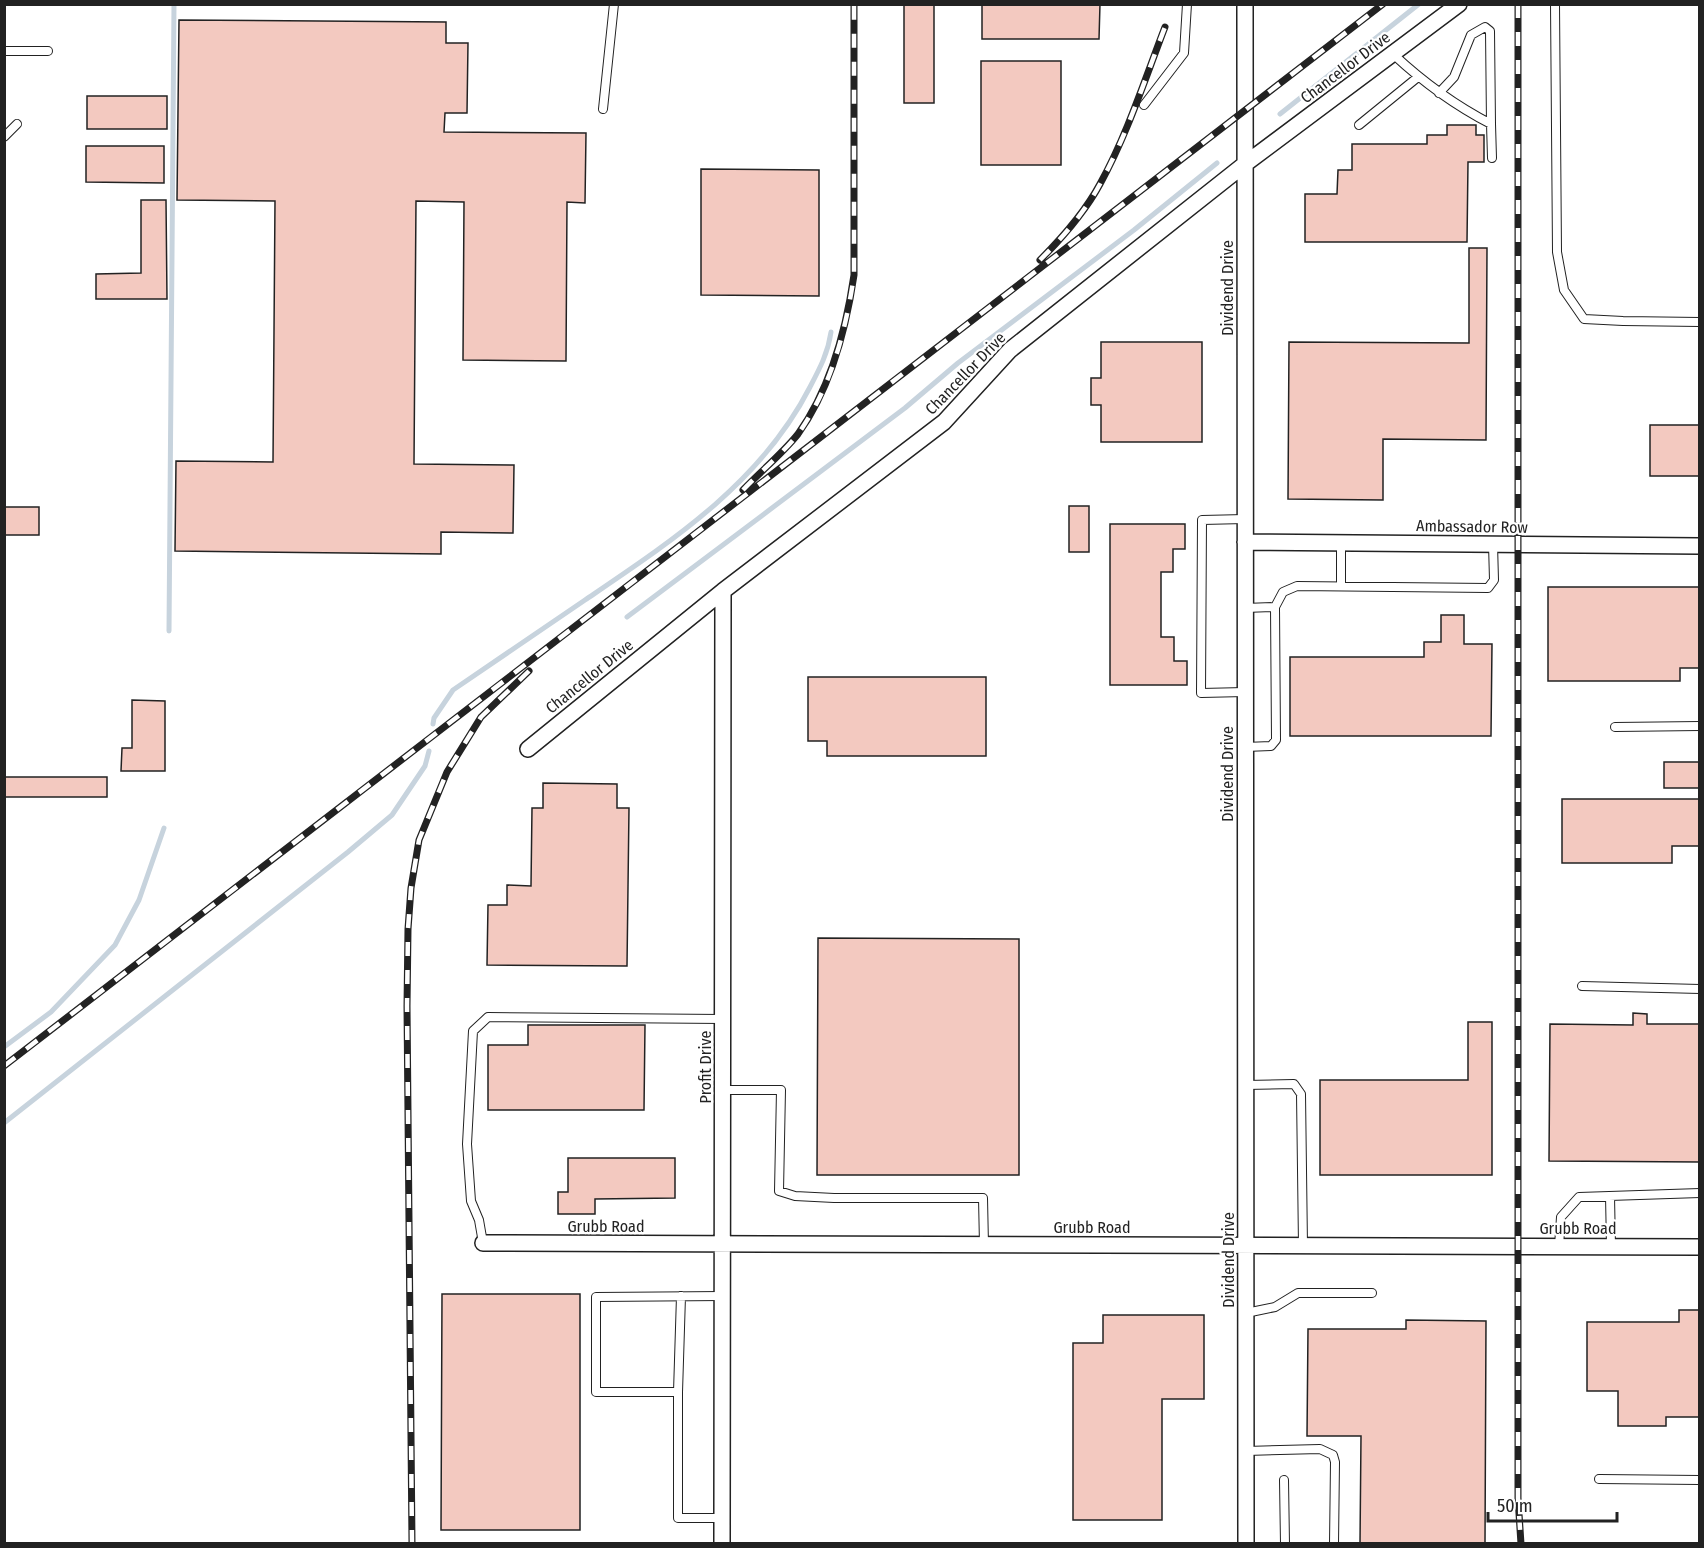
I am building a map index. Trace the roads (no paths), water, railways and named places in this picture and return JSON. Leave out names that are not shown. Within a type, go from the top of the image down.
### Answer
[{"type":"street","name":"Dividend Drive","points":[[1245,4],[1246,1544]]},
{"type":"street","name":"Chancellor Drive","points":[[528,749],[723,591],[944,422],[1010,350],[1245,164],[1459,4]]},
{"type":"street","name":"Ambassador Row","points":[[1245,542],[1700,546]]},
{"type":"street","name":"Profit Drive","points":[[722,1544],[723,591]]},
{"type":"street","name":"Grubb Road","points":[[483,1243],[1700,1247]]},
{"type":"lane","points":[[603,109],[614,4]]},
{"type":"lane","points":[[1144,105],[1184,53],[1187,4]]},
{"type":"lane","points":[[1555,4],[1557,252],[1564,290],[1584,319],[1700,322]]},
{"type":"lane","points":[[1438,93],[1454,77],[1471,35],[1485,27],[1490,31],[1492,158]]},
{"type":"lane","points":[[4,51],[48,51]]},
{"type":"lane","points":[[1393,54],[1438,93],[1491,124]]},
{"type":"lane","points":[[1359,125],[1418,77]]},
{"type":"lane","points":[[4,137],[17,124]]},
{"type":"lane","points":[[1245,519],[1202,520],[1201,693],[1245,692]]},
{"type":"lane","points":[[1341,543],[1341,586]]},
{"type":"lane","points":[[1245,747],[1271,746],[1276,740],[1275,607],[1283,592],[1297,586],[1488,588],[1494,580],[1493,544]]},
{"type":"lane","points":[[1245,608],[1275,607]]},
{"type":"lane","points":[[1615,727],[1700,726]]},
{"type":"lane","points":[[1582,986],[1700,989]]},
{"type":"lane","points":[[483,1243],[479,1221],[471,1201],[467,1144],[473,1031],[488,1017],[723,1019]]},
{"type":"lane","points":[[1245,1085],[1294,1084],[1301,1094],[1303,1246]]},
{"type":"lane","points":[[723,1090],[781,1090],[779,1191],[795,1196],[834,1198],[983,1198],[984,1245]]},
{"type":"lane","points":[[1559,1246],[1561,1217],[1579,1197],[1700,1193]]},
{"type":"lane","points":[[1610,1196],[1611,1246]]},
{"type":"lane","points":[[1246,1313],[1275,1307],[1298,1293],[1372,1293]]},
{"type":"lane","points":[[681,1296],[678,1518],[722,1518]]},
{"type":"lane","points":[[678,1392],[596,1392],[596,1297],[723,1296]]},
{"type":"lane","points":[[1246,1451],[1320,1449],[1333,1455],[1335,1462],[1334,1544]]},
{"type":"lane","points":[[1599,1479],[1700,1480]]},
{"type":"lane","points":[[1284,1480],[1285,1544]]},
{"type":"waterway","points":[[169,631],[174,4]]},
{"type":"waterway","points":[[1280,114],[1419,4]]},
{"type":"waterway","points":[[627,617],[905,408],[958,363],[1134,230],[1217,163]]},
{"type":"waterway","points":[[433,724],[434,718],[453,690],[682,532],[740,481],[790,421],[820,367],[831,332]]},
{"type":"waterway","points":[[4,1123],[392,815],[425,766],[429,751]]},
{"type":"waterway","points":[[4,1047],[51,1012],[115,945],[139,900],[164,828]]},
{"type":"railway","points":[[743,490],[792,441],[810,416],[828,378],[847,317],[854,275],[854,4]]},
{"type":"railway","points":[[4,1066],[1383,4]]},
{"type":"railway","points":[[1518,4],[1518,1498],[1521,1544]]},
{"type":"railway","points":[[1040,260],[1073,224],[1100,184],[1127,127],[1165,27]]},
{"type":"railway","points":[[412,1544],[407,1006],[411,888],[419,840],[447,772],[481,717],[529,671]]}]
